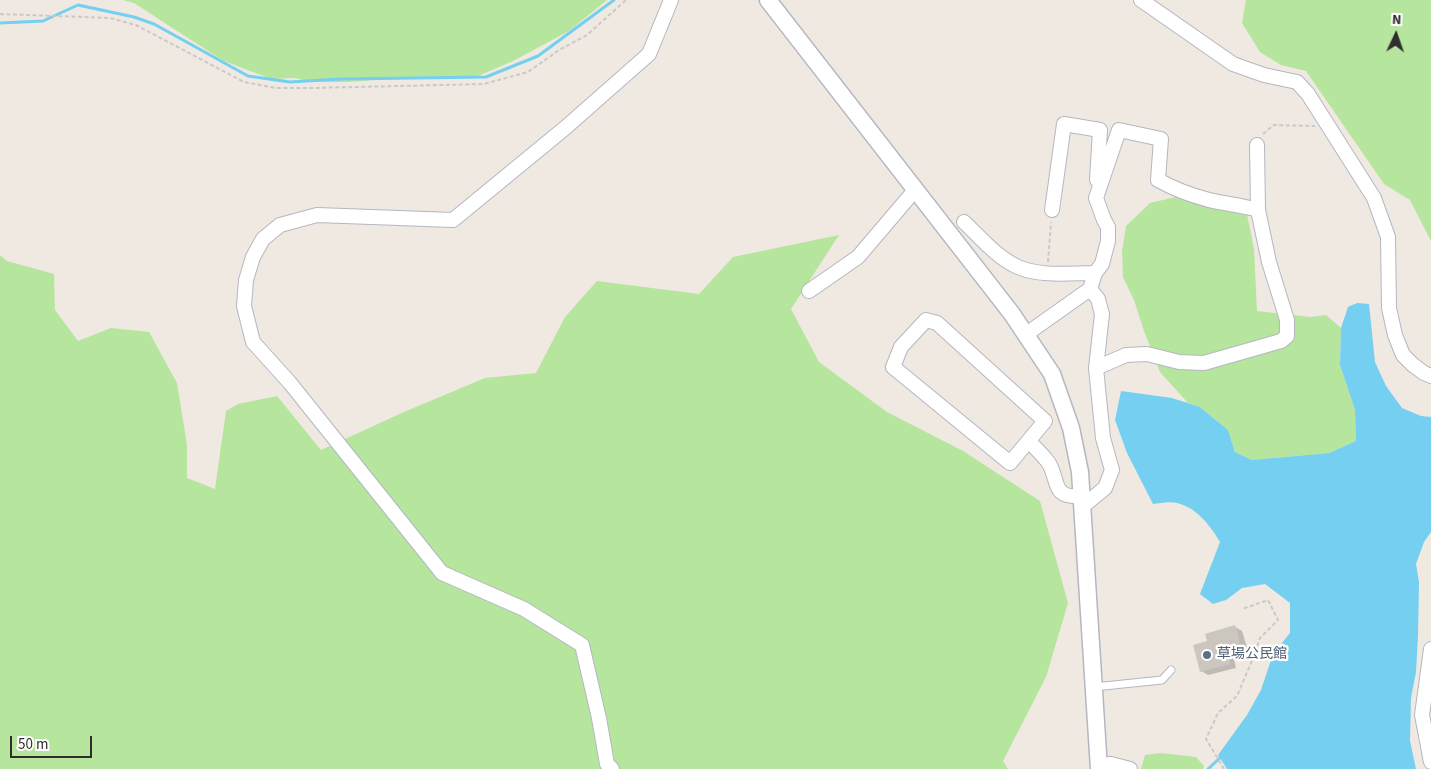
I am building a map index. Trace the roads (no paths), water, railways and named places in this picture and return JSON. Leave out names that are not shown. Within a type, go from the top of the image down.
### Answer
[{"type":"street","points":[[612,769],[607,764],[600,718],[582,645],[524,609],[442,573],[290,383],[253,342],[244,306],[246,280],[253,257],[263,239],[280,225],[318,215],[452,220],[565,128],[650,54],[671,0]]},
{"type":"street","points":[[768,0],[1012,314],[1052,374],[1071,428],[1080,472],[1099,767],[1111,764],[1130,769]]},
{"type":"street","points":[[1141,0],[1233,64],[1264,75],[1297,82],[1308,94],[1374,198],[1388,237],[1389,308],[1395,336],[1403,354],[1424,374],[1431,376]]},
{"type":"street","points":[[1025,334],[1090,289],[1095,273],[1102,264],[1108,241],[1108,227],[1096,198],[1100,130],[1064,124],[1052,210]]},
{"type":"street","points":[[1096,198],[1119,130],[1162,139],[1158,180],[1178,191],[1258,210]]},
{"type":"street","points":[[1096,368],[1126,354],[1146,354],[1179,362],[1204,363],[1281,341],[1287,336],[1288,320],[1269,262],[1258,210],[1257,145]]},
{"type":"street","points":[[809,291],[858,256],[915,190]]},
{"type":"street","points":[[964,222],[1001,256],[1018,267],[1047,272],[1095,273]]},
{"type":"street","points":[[1083,501],[1105,488],[1112,470],[1103,438],[1096,368],[1102,314],[1098,299],[1090,289]]},
{"type":"street","points":[[926,320],[937,323],[1045,421],[1029,441],[1010,463],[893,367],[901,347],[926,320]]},
{"type":"street","points":[[1029,441],[1049,463],[1056,486],[1064,495],[1083,501]]},
{"type":"street","points":[[1431,649],[1422,714],[1431,762]]},
{"type":"lane","points":[[1094,687],[1162,680],[1171,670]]},
{"type":"water","points":[[1357,303],[1369,304],[1375,362],[1386,386],[1402,408],[1421,416],[1431,417],[1431,532],[1424,542],[1416,564],[1419,582],[1418,636],[1416,672],[1411,698],[1410,741],[1416,769],[1227,769],[1218,755],[1247,715],[1261,690],[1273,654],[1290,633],[1290,603],[1265,584],[1242,588],[1226,600],[1213,604],[1200,594],[1220,542],[1212,529],[1197,513],[1184,505],[1174,502],[1153,504],[1127,453],[1115,420],[1121,391],[1172,398],[1200,407],[1228,430],[1235,452],[1252,460],[1329,453],[1356,441],[1355,410],[1340,365],[1341,328],[1348,307]]},
{"type":"waterway","points":[[0,23],[43,21],[78,5],[134,17],[154,24],[248,76],[290,82],[341,79],[486,77],[538,56],[614,0]]},
{"type":"waterway","points":[[1208,769],[1222,756]]},
{"type":"place","name":"草場公民館","points":[[1207,655]]}]
